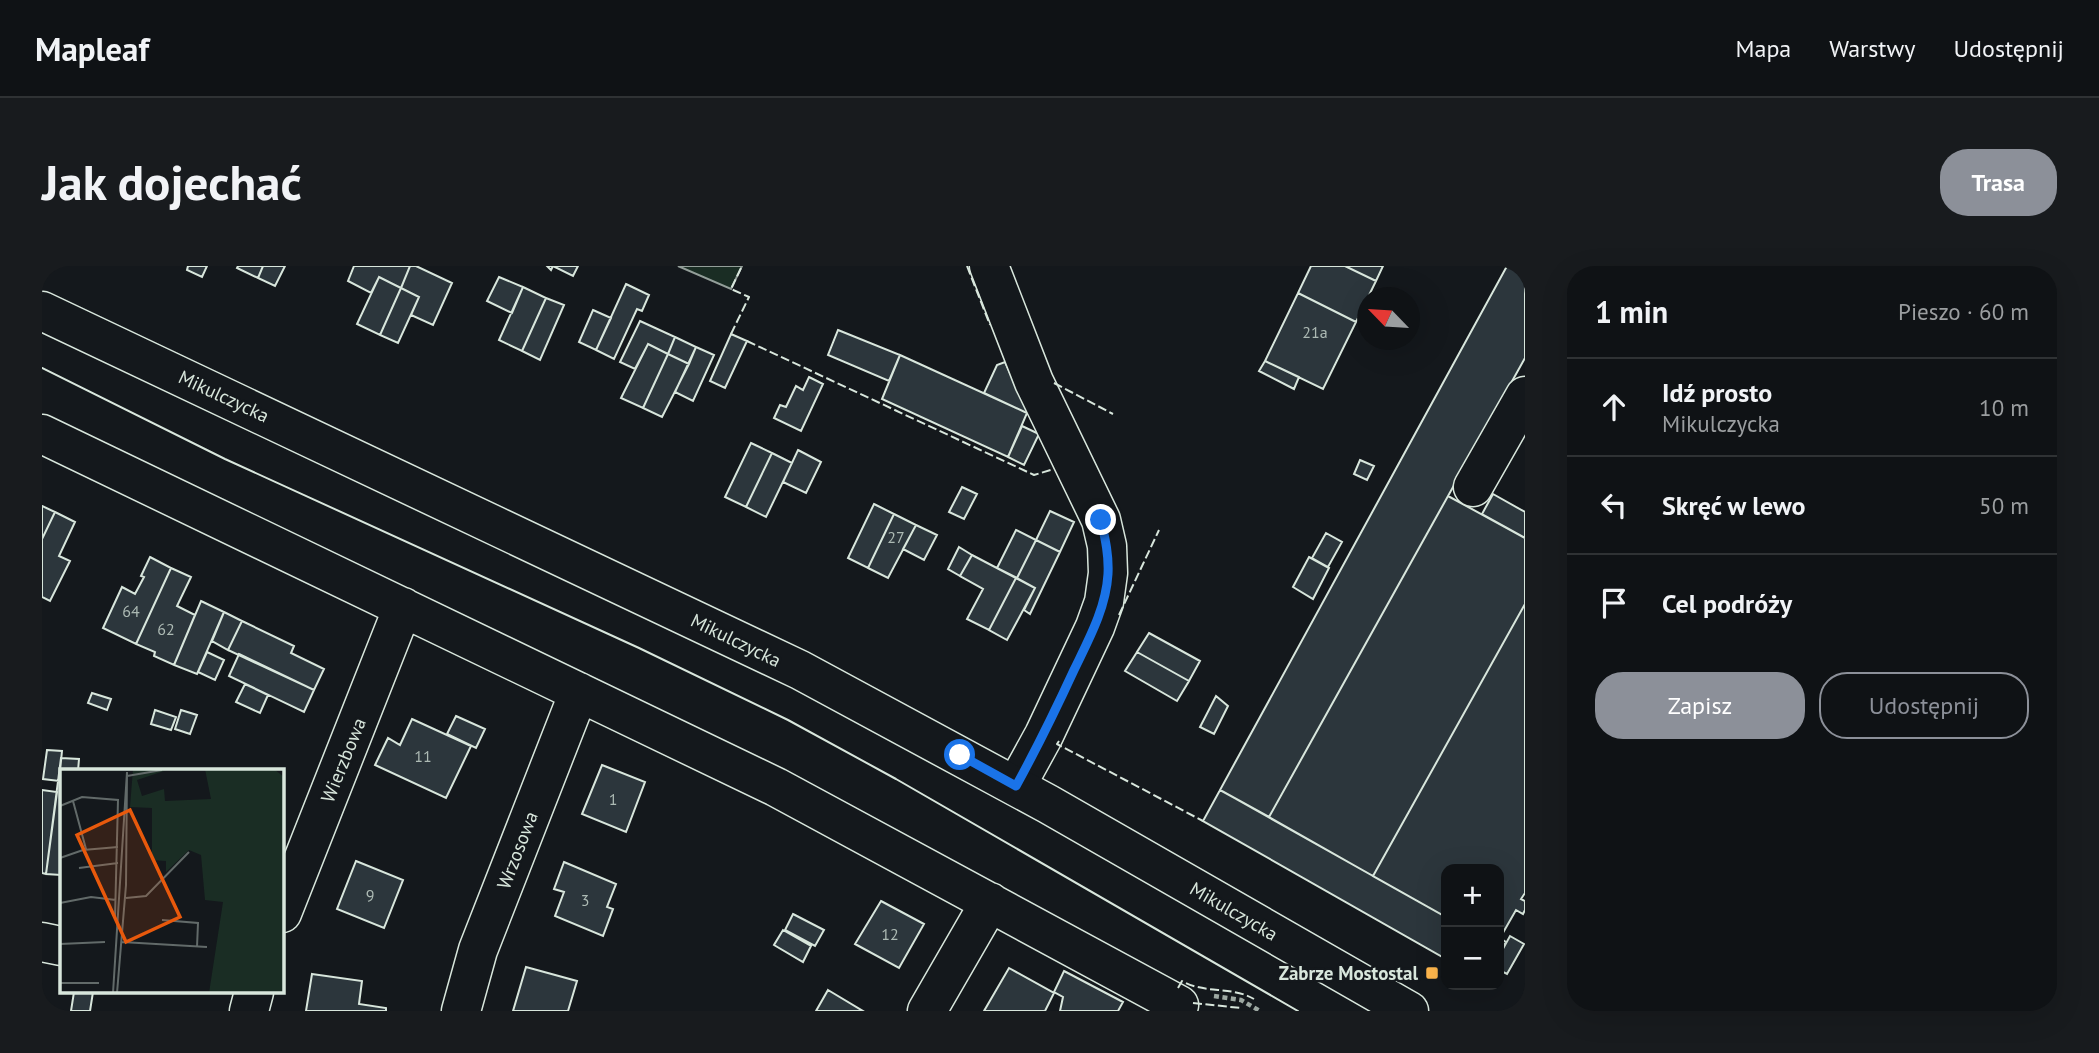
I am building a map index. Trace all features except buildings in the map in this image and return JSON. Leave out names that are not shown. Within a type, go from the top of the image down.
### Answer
[{"type":"street","points":[[989,266],[1034,382],[1101,520],[1107,546],[1108,573],[1104,602],[1095,627],[1044,735],[1016,786]]},
{"type":"street","name":"Mikulczycka","points":[[42,311],[800,670],[1016,786],[1409,1011]]},
{"type":"street","points":[[1473,487],[1525,396]]},
{"type":"street","points":[[42,434],[776,787],[1179,1005]]},
{"type":"street","name":"Wierzbowa","points":[[284,909],[403,607]]},
{"type":"street","name":"Wrzosowa","points":[[461,1011],[478,950],[579,692]]},
{"type":"street","points":[[927,1011],[990,902]]},
{"type":"street","points":[[42,942],[60,946]]},
{"type":"street","points":[[249,1011],[254,993]]},
{"type":"green space","points":[[678,266],[742,266],[731,289]]},
{"type":"tram line","points":[[42,368],[225,459],[639,648],[788,720],[896,779],[1298,1011]]},
{"type":"fence","points":[[731,334],[749,297],[731,289],[742,266]]},
{"type":"fence","points":[[967,266],[990,325]]},
{"type":"fence","points":[[747,341],[1034,475],[1054,469]]},
{"type":"fence","points":[[1054,383],[1113,414]]},
{"type":"fence","points":[[1119,615],[1159,530]]},
{"type":"fence","points":[[1059,741],[1057,744],[1203,821]]},
{"type":"fence","points":[[1178,988],[1182,981],[1254,999]]},
{"type":"fence","points":[[1193,1003],[1241,1008]]},
{"type":"place","name":"Zabrze Mostostal","points":[[1432,973]]},
{"type":"route","points":[[960,755],[1016,786],[1044,735],[1104,602],[1108,573],[1107,546],[1101,520]]}]
